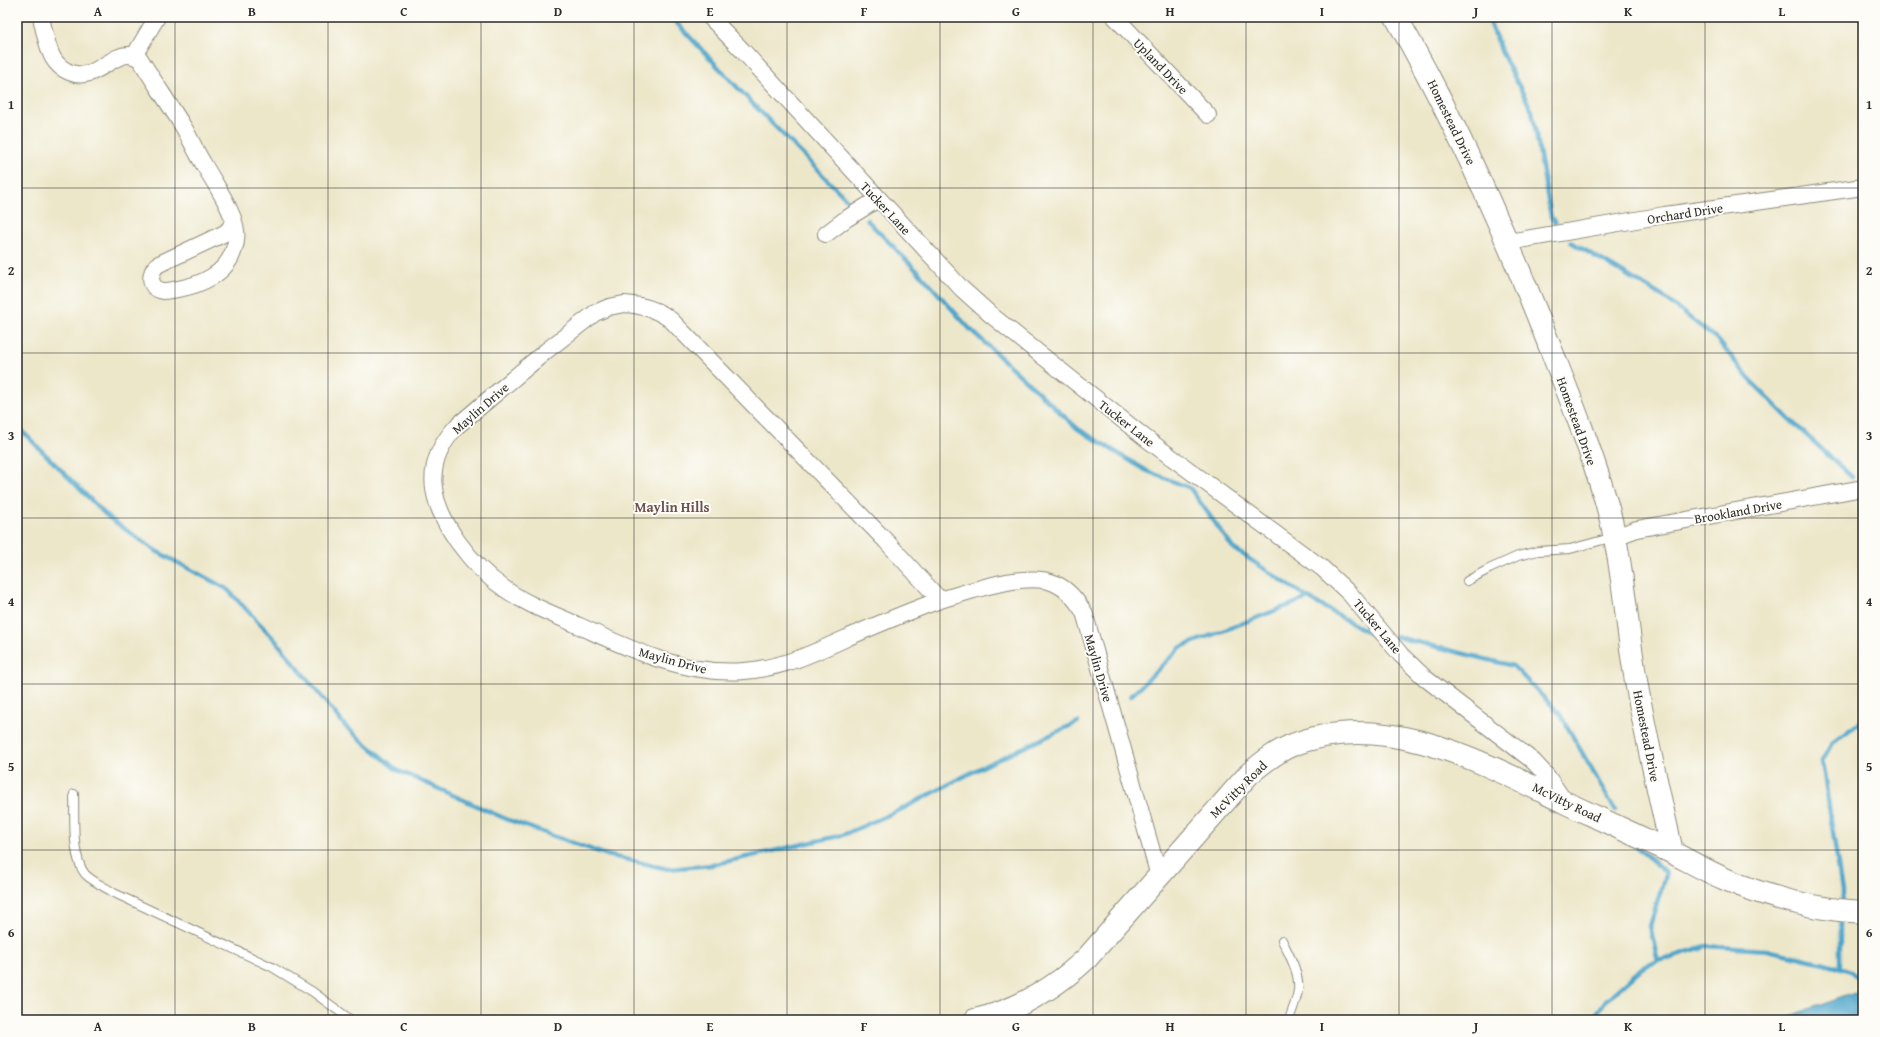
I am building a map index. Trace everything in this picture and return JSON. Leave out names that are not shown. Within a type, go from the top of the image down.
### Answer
[{"type":"street","points":[[41,17],[52,57],[63,70],[72,74],[91,73],[124,55],[134,56],[140,59],[184,129],[222,195],[233,218],[236,239],[234,249],[229,261],[221,270],[206,281],[192,286],[167,291],[155,287],[152,283],[151,276],[152,270],[157,265],[223,234],[229,230],[233,218]]},
{"type":"street","points":[[134,56],[156,17]]},
{"type":"street","name":"Tucker Lane","points":[[710,17],[878,199],[962,288],[991,315],[1148,440],[1322,568],[1350,594],[1402,655],[1425,678],[1533,761],[1548,776],[1566,803]]},
{"type":"street","name":"Upland Drive","points":[[1115,17],[1208,115]]},
{"type":"street","name":"Homestead Drive","points":[[1396,17],[1421,60],[1462,139],[1508,242],[1561,375],[1605,498],[1615,537],[1646,738],[1672,852]]},
{"type":"street","name":"Orchard Drive","points":[[1508,242],[1665,215],[1863,187]]},
{"type":"street","points":[[826,234],[846,219],[878,199]]},
{"type":"street","name":"Maylin Drive","points":[[940,600],[886,541],[671,320],[653,309],[639,305],[624,304],[609,307],[595,313],[558,341],[457,426],[448,435],[440,449],[434,465],[433,481],[438,506],[449,529],[467,554],[485,573],[505,589],[530,604],[616,642],[671,663],[700,670],[744,671],[771,667],[798,660],[904,613],[940,600],[984,587],[1027,579],[1040,579],[1054,582],[1075,598],[1084,612],[1159,876]]},
{"type":"street","name":"Brookland Drive","points":[[1615,537],[1637,529],[1863,488]]},
{"type":"street","name":"McVitty Road","points":[[975,1020],[993,1016],[1019,1006],[1044,993],[1066,977],[1087,958],[1244,779],[1265,760],[1288,747],[1309,739],[1330,735],[1384,735],[1410,739],[1438,746],[1496,769],[1726,879],[1765,894],[1806,906],[1834,911],[1863,912]]},
{"type":"lane","points":[[1467,581],[1518,556],[1538,551],[1570,548],[1615,537]]},
{"type":"lane","points":[[74,794],[76,852],[79,863],[85,873],[92,880],[114,893],[272,967],[313,992],[351,1020]]},
{"type":"lane","points":[[1282,940],[1294,965],[1299,980],[1298,991],[1289,1020]]},
{"type":"water","points":[[1863,990],[1863,1020],[1778,1020]]},
{"type":"waterway","points":[[671,17],[753,104],[850,203]]},
{"type":"waterway","points":[[1488,17],[1502,53],[1532,111],[1551,217],[1555,223]]},
{"type":"waterway","points":[[867,220],[924,278],[969,328],[1078,429],[1147,471],[1190,488],[1233,548],[1308,598],[1378,638]]},
{"type":"waterway","points":[[1571,242],[1662,296],[1717,339],[1749,379],[1790,420],[1852,477]]},
{"type":"waterway","points":[[17,426],[108,517],[156,551],[227,589],[276,641],[346,727],[397,770],[506,819],[607,855],[668,869],[712,865],[843,835],[902,809],[982,767],[1078,722]]},
{"type":"waterway","points":[[1131,696],[1181,647],[1308,598]]},
{"type":"waterway","points":[[1397,637],[1513,666],[1560,714],[1615,810]]},
{"type":"waterway","points":[[1842,899],[1822,761],[1832,743],[1863,720]]},
{"type":"waterway","points":[[1635,846],[1666,872],[1650,926],[1658,961]]},
{"type":"waterway","points":[[1840,923],[1840,969]]},
{"type":"waterway","points":[[1592,1020],[1606,1000],[1642,968],[1658,961],[1706,946],[1767,950],[1824,963],[1851,972],[1863,981]]},
{"type":"district","name":"Maylin Hills","points":[[672,507]]}]
